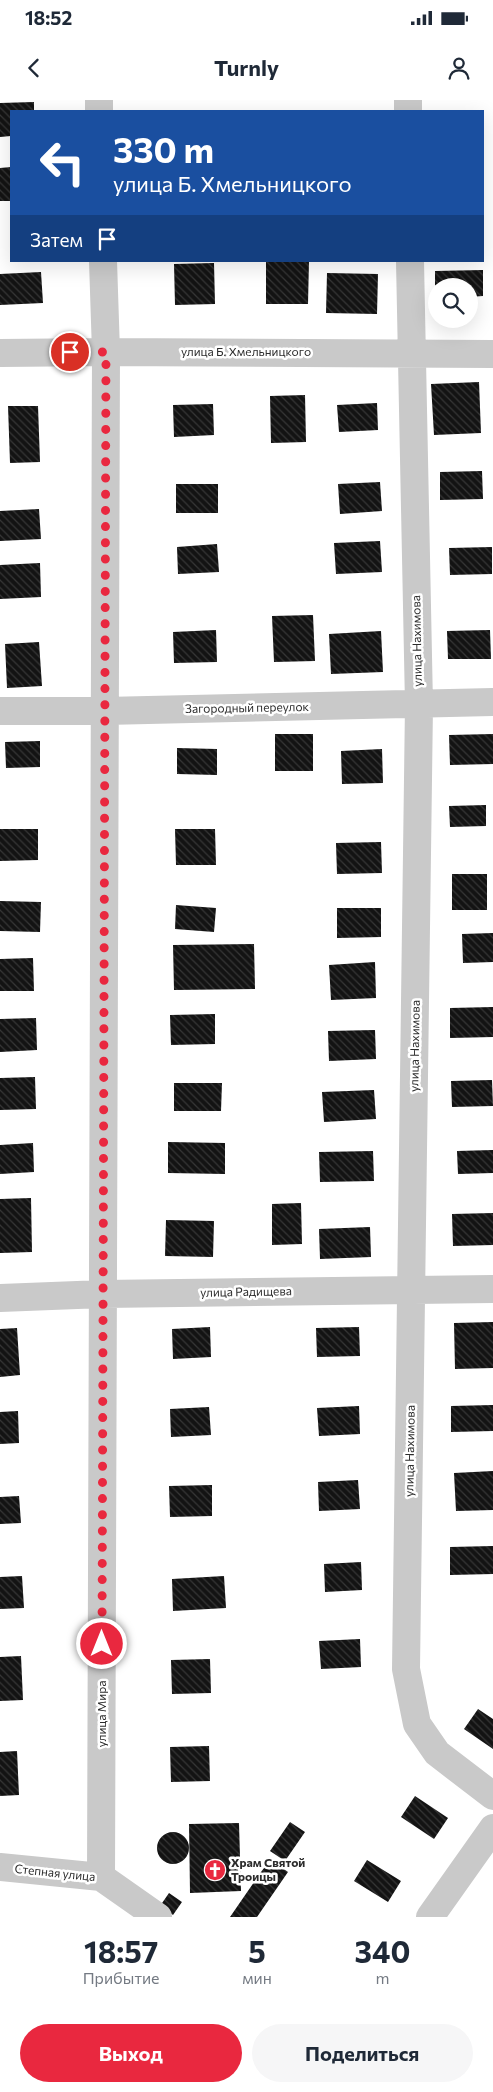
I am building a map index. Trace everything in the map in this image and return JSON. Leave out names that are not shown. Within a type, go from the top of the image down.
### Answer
[{"type":"street","name":"улица Мира","points":[[101,1877],[106,352],[103,262]]},
{"type":"street","name":"улица Нахимова","points":[[410,262],[419,705],[406,1669],[417,1724],[437,1753],[493,1796]]},
{"type":"street","name":"улица Б. Хмельницкого","points":[[0,354],[106,352],[493,354]]},
{"type":"street","name":"Загородный переулок","points":[[0,711],[105,711],[493,702]]},
{"type":"street","name":"улица Радищева","points":[[0,1298],[103,1294],[493,1289]]},
{"type":"street","points":[[430,1917],[493,1828]]},
{"type":"street","name":"Степная улица","points":[[0,1867],[101,1877],[158,1917]]},
{"type":"building","points":[[34,102],[34,110],[10,110],[10,136],[0,137],[0,103]]},
{"type":"building","points":[[10,167],[10,201],[0,201],[0,168]]},
{"type":"building","points":[[266,262],[309,262],[308,304],[266,304]]},
{"type":"building","points":[[214,263],[215,304],[175,305],[174,264]]},
{"type":"building","points":[[483,270],[483,296],[478,296],[478,278],[435,278],[435,271]]},
{"type":"building","points":[[41,272],[43,303],[0,305],[0,274]]},
{"type":"building","points":[[327,273],[378,274],[377,314],[326,313]]},
{"type":"building","points":[[479,382],[481,433],[434,435],[431,384]]},
{"type":"building","points":[[305,395],[306,442],[271,443],[270,396]]},
{"type":"building","points":[[377,403],[378,430],[339,432],[337,405]]},
{"type":"building","points":[[213,404],[214,435],[174,437],[173,405]]},
{"type":"building","points":[[8,406],[38,406],[40,462],[10,463]]},
{"type":"building","points":[[482,471],[483,499],[440,500],[440,472]]},
{"type":"building","points":[[380,482],[382,511],[340,514],[338,484]]},
{"type":"building","points":[[176,484],[218,484],[218,513],[176,513]]},
{"type":"building","points":[[39,509],[41,539],[0,541],[0,511]]},
{"type":"building","points":[[380,541],[382,572],[336,574],[334,543]]},
{"type":"building","points":[[217,544],[219,572],[178,574],[177,547]]},
{"type":"building","points":[[492,547],[492,574],[450,575],[449,548]]},
{"type":"building","points":[[40,563],[41,597],[0,599],[0,565]]},
{"type":"building","points":[[313,615],[315,661],[274,662],[272,616]]},
{"type":"building","points":[[216,630],[217,662],[174,663],[173,632]]},
{"type":"building","points":[[490,630],[491,659],[448,659],[447,631]]},
{"type":"building","points":[[381,631],[383,672],[331,674],[329,634]]},
{"type":"building","points":[[39,642],[42,686],[7,688],[5,644]]},
{"type":"building","points":[[275,734],[313,734],[313,771],[275,771]]},
{"type":"building","points":[[493,734],[493,764],[450,765],[449,735]]},
{"type":"building","points":[[40,741],[40,767],[6,768],[5,742]]},
{"type":"building","points":[[177,748],[217,749],[217,775],[177,774]]},
{"type":"building","points":[[382,749],[383,783],[342,784],[341,751]]},
{"type":"building","points":[[486,805],[486,826],[450,827],[449,806]]},
{"type":"building","points":[[0,829],[38,829],[38,860],[0,861]]},
{"type":"building","points":[[175,829],[215,829],[216,865],[176,865]]},
{"type":"building","points":[[381,842],[382,873],[337,874],[336,843]]},
{"type":"building","points":[[452,874],[487,874],[487,910],[452,910]]},
{"type":"building","points":[[0,901],[41,902],[40,932],[0,931]]},
{"type":"building","points":[[176,905],[216,908],[214,932],[175,929]]},
{"type":"building","points":[[337,908],[381,908],[381,937],[337,938]]},
{"type":"building","points":[[493,933],[493,962],[463,963],[462,934]]},
{"type":"building","points":[[254,944],[255,989],[174,990],[173,945]]},
{"type":"building","points":[[33,958],[34,991],[0,991],[0,959]]},
{"type":"building","points":[[375,962],[376,998],[331,1000],[329,965]]},
{"type":"building","points":[[493,1007],[493,1037],[450,1038],[450,1008]]},
{"type":"building","points":[[215,1014],[215,1044],[171,1045],[170,1015]]},
{"type":"building","points":[[36,1018],[37,1050],[0,1052],[0,1019]]},
{"type":"building","points":[[375,1030],[376,1059],[329,1061],[328,1031]]},
{"type":"building","points":[[35,1077],[36,1109],[0,1110],[0,1078]]},
{"type":"building","points":[[492,1080],[493,1106],[452,1107],[451,1081]]},
{"type":"building","points":[[174,1083],[222,1083],[221,1111],[174,1111]]},
{"type":"building","points":[[374,1090],[376,1119],[324,1122],[322,1092]]},
{"type":"building","points":[[168,1142],[225,1143],[225,1174],[168,1173]]},
{"type":"building","points":[[33,1143],[34,1172],[0,1174],[0,1145]]},
{"type":"building","points":[[493,1150],[493,1173],[458,1174],[457,1151]]},
{"type":"building","points":[[373,1151],[374,1181],[320,1182],[319,1152]]},
{"type":"building","points":[[31,1198],[32,1252],[0,1253],[0,1199]]},
{"type":"building","points":[[301,1203],[302,1244],[272,1245],[272,1204]]},
{"type":"building","points":[[493,1213],[493,1245],[453,1246],[452,1214]]},
{"type":"building","points":[[166,1220],[214,1221],[213,1257],[165,1256]]},
{"type":"building","points":[[370,1227],[371,1257],[320,1259],[319,1229]]},
{"type":"building","points":[[493,1322],[493,1368],[455,1369],[454,1323]]},
{"type":"building","points":[[210,1327],[211,1357],[173,1359],[172,1329]]},
{"type":"building","points":[[359,1327],[360,1356],[317,1357],[316,1328]]},
{"type":"building","points":[[17,1328],[20,1375],[0,1377],[0,1329]]},
{"type":"building","points":[[493,1405],[493,1431],[451,1432],[451,1406]]},
{"type":"building","points":[[359,1406],[360,1434],[319,1436],[317,1408]]},
{"type":"building","points":[[209,1407],[211,1435],[171,1437],[170,1409]]},
{"type":"building","points":[[18,1411],[19,1443],[0,1444],[0,1412]]},
{"type":"building","points":[[493,1471],[493,1510],[456,1511],[454,1473]]},
{"type":"building","points":[[358,1480],[360,1509],[319,1511],[318,1482]]},
{"type":"building","points":[[212,1485],[212,1516],[170,1517],[169,1486]]},
{"type":"building","points":[[19,1496],[21,1523],[0,1524],[0,1497]]},
{"type":"building","points":[[493,1546],[493,1574],[450,1575],[450,1547]]},
{"type":"building","points":[[361,1562],[362,1590],[325,1592],[324,1564]]},
{"type":"building","points":[[22,1576],[24,1608],[0,1609],[0,1577]]},
{"type":"building","points":[[224,1576],[226,1608],[173,1611],[172,1579]]},
{"type":"building","points":[[360,1639],[361,1667],[321,1669],[319,1641]]},
{"type":"building","points":[[21,1656],[23,1700],[0,1701],[0,1657]]},
{"type":"building","points":[[210,1659],[211,1693],[172,1694],[171,1660]]},
{"type":"building","points":[[478,1709],[493,1719],[493,1749],[464,1729]]},
{"type":"building","points":[[209,1746],[210,1781],[171,1782],[170,1747]]},
{"type":"building","points":[[17,1751],[19,1795],[0,1796],[0,1752]]},
{"type":"building","points":[[415,1796],[448,1818],[434,1839],[401,1817]]},
{"type":"building","points":[[290,1822],[305,1832],[285,1861],[270,1851]]},
{"type":"building","name":"Храм Святой Троицы","points":[[239,1823],[241,1891],[190,1893],[189,1824]]},
{"type":"building","points":[[173,1832],[185,1836],[189,1848],[185,1860],[173,1864],[161,1860],[157,1848],[161,1836]]},
{"type":"building","points":[[270,1859],[288,1872],[257,1917],[230,1917]]},
{"type":"building","points":[[367,1860],[401,1881],[388,1902],[354,1881]]},
{"type":"building","points":[[169,1893],[182,1902],[173,1915],[160,1906]]},
{"type":"place","name":"Храм Святой Троицы","points":[[215,1870]]},
{"type":"route","points":[[70,352],[106,352],[102,1644]]}]
